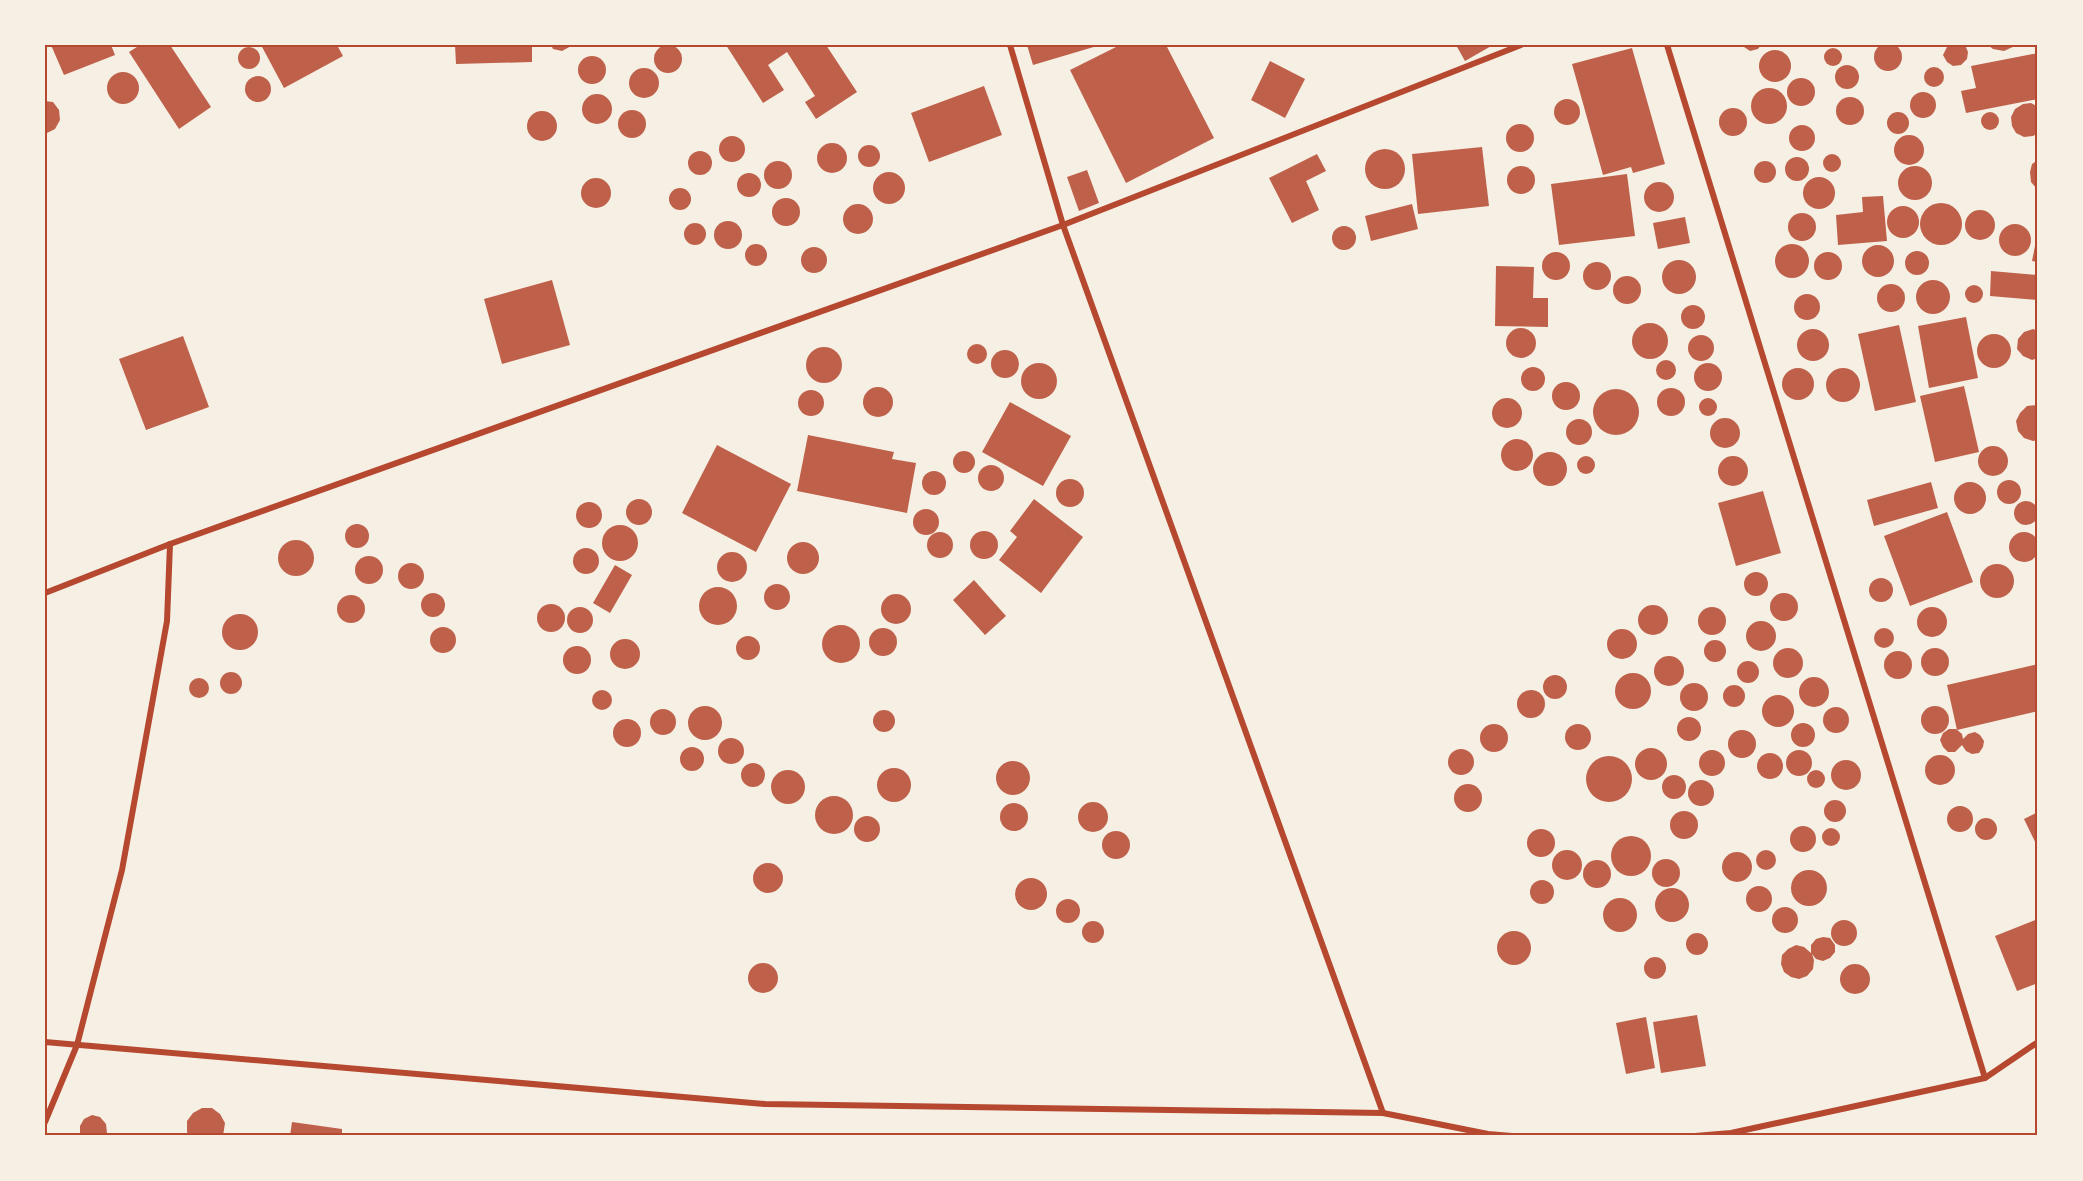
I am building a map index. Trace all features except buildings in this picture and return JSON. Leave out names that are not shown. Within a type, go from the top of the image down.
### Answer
[{"type":"street","points":[[1010,45],[1063,225],[1383,1113]]},
{"type":"street","points":[[45,592],[170,543],[1063,225],[1521,45]]},
{"type":"street","points":[[1667,45],[1985,1077]]},
{"type":"street","points":[[45,1122],[77,1044],[126,847],[167,621],[170,543]]},
{"type":"street","points":[[45,1042],[765,1104],[1383,1113],[1488,1134],[1512,1136]]},
{"type":"street","points":[[1695,1136],[1731,1133],[1985,1077],[2038,1042]]}]
